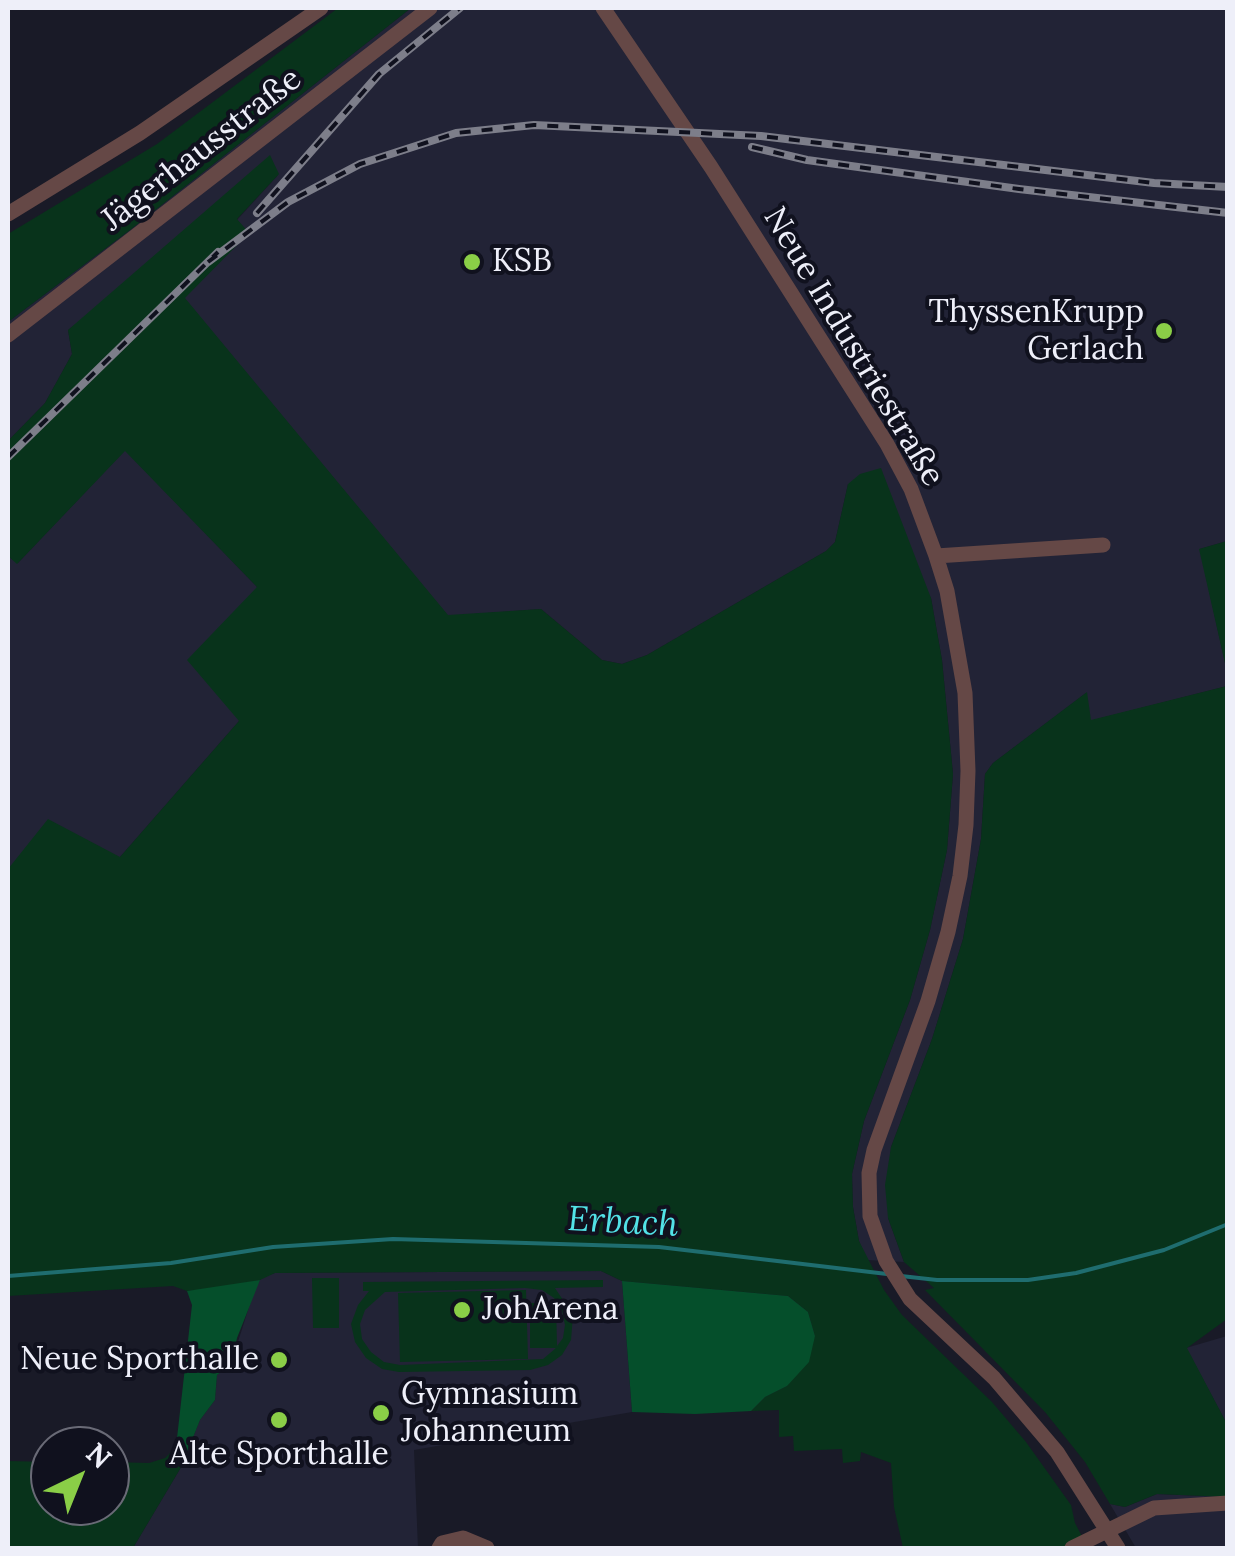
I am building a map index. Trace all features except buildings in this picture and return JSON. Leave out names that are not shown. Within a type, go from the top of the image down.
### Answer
[{"type":"street","points":[[8,214],[140,133],[320,8]]},
{"type":"street","name":"Jägerhausstraße","points":[[8,335],[430,8]]},
{"type":"street","name":"Neue Industriestraße","points":[[603,8],[810,318],[887,444],[936,556],[947,590],[964,693],[966,825],[948,932],[928,1000],[880,1128],[869,1173],[870,1216],[886,1261],[902,1290],[933,1324],[994,1378],[1057,1452],[1118,1548]]},
{"type":"street","points":[[936,556],[1103,544]]},
{"type":"street","points":[[1072,1548],[1154,1508],[1228,1503]]},
{"type":"street","points":[[439,1548],[442,1543],[463,1538],[487,1548]]},
{"type":"shaded area","points":[[411,8],[1227,8],[1227,541],[1200,549],[1227,686],[1090,721],[1086,693],[993,763],[985,774],[981,839],[963,939],[932,1039],[891,1147],[888,1218],[904,1262],[867,1260],[853,1207],[852,1174],[864,1121],[910,1000],[930,930],[947,850],[953,774],[942,660],[931,598],[848,484],[835,542],[826,551],[647,655],[622,664],[602,660],[541,609],[448,616],[184,298],[249,233],[237,220],[279,174],[68,330],[72,354],[45,403],[8,441],[8,322]]},
{"type":"shaded area","points":[[125,450],[257,587],[239,721],[120,857],[8,869],[8,556],[18,563]]},
{"type":"shaded area","name":"Gymnasium Johanneum","points":[[601,1271],[622,1281],[632,1412],[414,1450],[418,1548],[133,1548],[180,1469],[200,1420],[215,1400],[217,1375],[231,1364],[262,1277],[275,1273]]},
{"type":"shaded area","points":[[1227,1336],[1227,1424],[1186,1348]]},
{"type":"shaded area","points":[[1157,1494],[1227,1497],[1227,1548],[1136,1548],[1110,1504],[1125,1507]]},
{"type":"green space","points":[[338,8],[411,8],[8,322],[8,234],[157,144]]},
{"type":"green space","points":[[270,155],[279,174],[237,219],[249,233],[185,298],[448,615],[541,609],[602,660],[622,664],[647,655],[826,551],[835,542],[848,484],[860,474],[881,468],[931,598],[942,660],[953,774],[947,850],[930,930],[910,1000],[864,1121],[852,1174],[859,1241],[884,1290],[902,1315],[992,1402],[1026,1442],[1071,1505],[1088,1548],[903,1548],[894,1507],[891,1463],[861,1452],[860,1461],[843,1463],[842,1449],[794,1451],[793,1436],[779,1437],[779,1410],[751,1411],[765,1397],[787,1386],[815,1336],[808,1312],[788,1296],[622,1281],[601,1271],[275,1273],[215,1289],[187,1291],[173,1286],[8,1296],[8,869],[48,819],[120,857],[239,721],[187,660],[257,587],[125,451],[17,564],[8,556],[8,441],[45,403],[72,354],[68,330]]},
{"type":"green space","points":[[1228,541],[1227,672],[1199,549]]},
{"type":"green space","points":[[1227,686],[1227,1319],[1187,1348],[1227,1424],[1227,1497],[1157,1494],[1125,1507],[1110,1504],[1085,1462],[1045,1412],[925,1290],[934,1288],[904,1262],[888,1218],[885,1185],[891,1147],[932,1039],[963,939],[981,839],[985,774],[993,763],[1087,692],[1091,720]]},
{"type":"green space","points":[[312,1278],[339,1278],[339,1328],[313,1328]]},
{"type":"green space","points":[[260,1280],[231,1364],[217,1375],[215,1400],[200,1420],[186,1455],[176,1447],[192,1305],[187,1291]]},
{"type":"green space","points":[[603,1280],[603,1287],[555,1288],[573,1315],[571,1340],[562,1355],[548,1365],[530,1370],[399,1372],[382,1369],[366,1358],[355,1342],[351,1324],[369,1291],[363,1291],[363,1282]],"holes":[[[542,1290],[554,1298],[565,1325],[557,1346],[556,1303],[530,1303],[530,1348],[556,1348],[543,1359],[400,1365],[384,1362],[362,1339],[360,1324],[365,1310],[385,1292]]]},
{"type":"green space","points":[[622,1281],[788,1296],[808,1312],[815,1336],[809,1362],[787,1386],[765,1397],[751,1411],[632,1412]]},
{"type":"green space","name":"JohArena","points":[[526,1290],[528,1359],[400,1362],[398,1293]]},
{"type":"green space","points":[[176,1447],[186,1455],[133,1548],[8,1548],[8,1461],[30,1462],[30,1526],[130,1526],[130,1463],[165,1458]]},
{"type":"waterway","name":"Erbach","points":[[901,1276],[1028,1280],[1076,1273],[1164,1250],[1228,1224]]},
{"type":"waterway","name":"Erbach","points":[[8,1276],[171,1263],[273,1247],[393,1239],[659,1247],[887,1274]]},
{"type":"railway","points":[[257,213],[379,74],[460,8]]},
{"type":"railway","points":[[208,262],[288,202],[360,164],[456,133],[534,125],[761,136],[1154,183],[1228,187]]},
{"type":"railway","points":[[752,147],[807,160],[1228,213]]},
{"type":"railway","points":[[8,457],[218,252]]},
{"type":"place","name":"KSB","points":[[472,262]]},
{"type":"place","name":"ThyssenKrupp Gerlach","points":[[1164,331]]},
{"type":"place","name":"JohArena","points":[[462,1310]]},
{"type":"place","name":"Neue Sporthalle","points":[[279,1360]]},
{"type":"place","name":"Gymnasium Johanneum","points":[[381,1413]]},
{"type":"place","name":"Alte Sporthalle","points":[[279,1420]]}]
